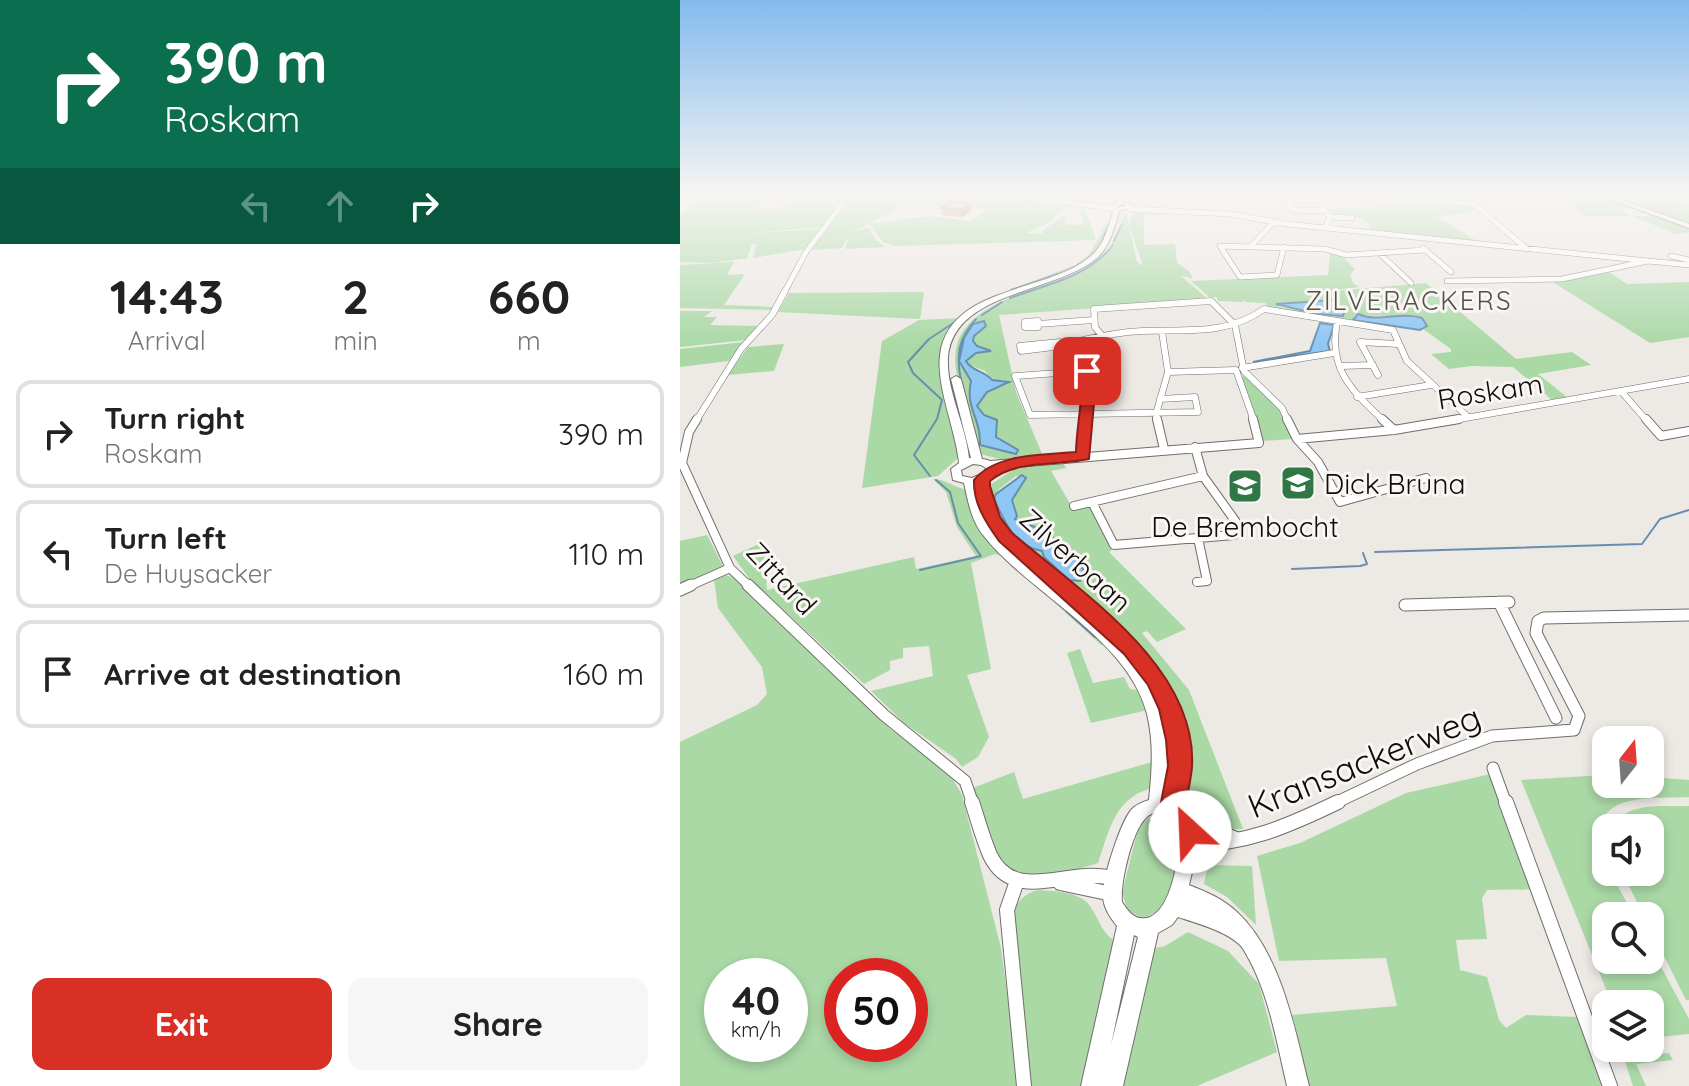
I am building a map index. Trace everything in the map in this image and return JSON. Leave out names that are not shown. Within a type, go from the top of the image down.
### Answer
[{"type":"main road","points":[[976,481],[991,468],[977,461],[964,464],[944,356],[951,334],[971,313],[994,300],[1070,271],[1091,259],[1103,245]]},
{"type":"main road","points":[[977,461],[952,361],[955,340],[968,322],[1000,300],[1093,263],[1109,245]]},
{"type":"main road","name":"Zilverbaan","points":[[964,464],[956,469],[955,475],[976,481],[975,507],[987,532],[1114,647],[1139,677],[1159,725],[1164,807]]},
{"type":"main road","points":[[1112,1086],[1150,928],[1176,898],[1188,839],[1185,817],[1164,807],[1143,810],[1133,820],[1114,886],[1115,907],[1127,924],[1150,928]]},
{"type":"main road","points":[[1176,898],[1251,940],[1279,1013],[1298,1086]]},
{"type":"main road","points":[[1092,1086],[1127,924]]},
{"type":"street","name":"Zittard","points":[[812,245],[772,315],[741,349],[684,445],[682,463],[730,568],[884,715],[965,781],[991,857],[1003,874],[1017,881]]},
{"type":"street","points":[[1288,245],[1277,275],[1240,277],[1220,246],[1288,245],[1346,255],[1425,250]]},
{"type":"street","points":[[1420,245],[1451,272]]},
{"type":"street","points":[[1487,245],[1648,261],[1689,262]]},
{"type":"street","points":[[1523,245],[1528,249]]},
{"type":"street","points":[[1379,253],[1411,283]]},
{"type":"street","points":[[1671,256],[1689,262]]},
{"type":"street","points":[[1447,281],[1562,279],[1648,261]]},
{"type":"street","points":[[991,468],[1084,455],[1259,443],[1238,369],[1235,325],[1211,301],[1094,309],[1094,320],[1103,337]]},
{"type":"street","points":[[1061,345],[1061,348],[1021,351],[1020,346],[1060,342],[1061,345],[1078,344],[1080,341],[1129,332],[1195,332],[1248,323],[1264,309],[1390,329],[1407,361],[1468,417]]},
{"type":"street","points":[[1038,324],[1094,320]]},
{"type":"street","points":[[1337,322],[1332,345],[1334,353],[1357,397],[1394,430]]},
{"type":"street","points":[[1162,332],[1168,372],[1156,414],[1164,449]]},
{"type":"street","points":[[1378,375],[1360,342],[1398,344]]},
{"type":"street","points":[[1078,344],[1089,381],[1084,414],[1084,455]]},
{"type":"street","points":[[1168,372],[1238,369],[1334,353]]},
{"type":"street","points":[[1341,366],[1373,365]]},
{"type":"street","points":[[1238,369],[1282,408],[1297,439],[1318,462],[1340,502],[1426,478]]},
{"type":"street","points":[[1087,371],[1015,376],[1030,415],[1198,412],[1195,397],[1160,399]]},
{"type":"street","name":"Roskam","points":[[1297,439],[1394,430],[1689,381]]},
{"type":"street","points":[[1357,397],[1431,385]]},
{"type":"street","points":[[1621,391],[1661,436],[1689,431]]},
{"type":"street","points":[[1092,502],[1114,545],[1234,535],[1236,522],[1203,476],[1195,447]]},
{"type":"street","points":[[1074,506],[1203,476]]},
{"type":"street","points":[[1197,582],[1207,581],[1198,538]]},
{"type":"street","points":[[680,590],[730,568]]},
{"type":"street","points":[[1405,605],[1504,602],[1556,718]]},
{"type":"street","name":"Kransackerweg","points":[[1188,839],[1224,845],[1236,839],[1275,832],[1417,764],[1492,736],[1574,730],[1579,716],[1535,626],[1544,618],[1689,615]]},
{"type":"street","points":[[1527,659],[1549,658]]},
{"type":"street","points":[[1493,768],[1610,1086]]},
{"type":"street","points":[[1024,1086],[1007,910],[1017,881],[1114,886]]},
{"type":"green space","points":[[680,245],[752,245],[747,258],[712,263],[680,262]]},
{"type":"green space","points":[[756,245],[809,245],[806,249],[753,258]]},
{"type":"green space","points":[[816,245],[844,245],[842,248],[812,250]]},
{"type":"green space","points":[[846,245],[885,247],[845,249]]},
{"type":"green space","points":[[1095,245],[1103,245],[1075,267],[1009,292],[976,309],[962,319],[943,346],[958,458],[938,476],[862,488],[882,341],[919,320],[960,318],[995,296],[1075,265],[1089,255]]},
{"type":"green space","points":[[1111,245],[1133,245],[1137,262],[1143,266],[1136,245],[1175,245],[1177,263],[1190,272],[1193,279],[1180,275],[1209,300],[999,315],[1016,392],[1043,456],[1008,461],[980,454],[956,368],[956,347],[964,330],[980,314],[1006,300],[1098,261]],"holes":[[[983,321],[986,326],[974,336],[977,346],[990,350],[968,357],[967,364],[985,371],[992,380],[1006,381],[1008,384],[987,392],[977,406],[984,415],[997,420],[996,437],[1018,450],[1014,454],[980,445],[970,399],[971,381],[960,365],[962,345],[968,332]]]},
{"type":"green space","points":[[1330,253],[1342,256],[1355,269],[1350,275],[1359,287],[1321,292],[1426,283],[1516,359],[1572,352],[1591,365],[1538,374],[1567,397],[1552,400],[1513,367],[1449,369],[1431,354],[1451,352],[1451,349],[1423,329],[1427,327],[1424,324],[1388,316],[1355,315],[1353,320],[1362,323],[1270,309],[1265,303],[1244,302],[1247,298],[1242,302],[1218,301],[1217,297],[1209,297],[1191,281],[1328,275]],"holes":[[[1324,300],[1337,305],[1335,309],[1343,313],[1334,317],[1280,307],[1277,303]]]},
{"type":"green space","points":[[734,262],[727,275],[745,274],[724,305],[774,307],[772,310],[680,308],[680,265]]},
{"type":"green space","points":[[1609,272],[1627,284],[1689,282],[1689,337],[1650,343],[1551,281]]},
{"type":"green space","points":[[924,292],[920,319],[778,312],[789,293]]},
{"type":"green space","points":[[680,311],[712,311],[704,317],[717,317],[710,325],[760,326],[746,340],[680,347]]},
{"type":"green space","points":[[744,342],[729,361],[680,367],[680,349]]},
{"type":"green space","points":[[784,344],[774,371],[728,375],[748,347]]},
{"type":"green space","points":[[1245,376],[1279,407],[1293,439],[1261,441],[1241,377]]},
{"type":"green space","points":[[1061,459],[1066,468],[1051,471],[1072,507],[1089,504],[1112,550],[1109,552],[1186,629],[1157,642],[1147,631],[1142,633],[1189,690],[1243,829],[1211,829],[1205,812],[1188,795],[1192,746],[1186,716],[1181,716],[1155,670],[1008,536],[995,519],[988,488],[1017,467]],"holes":[[[1016,476],[1026,478],[1012,500],[1015,519],[1043,532],[1056,541],[1063,553],[1073,555],[1084,571],[1069,580],[1044,557],[1043,552],[1002,520],[994,499],[998,490]]]},
{"type":"green space","points":[[933,479],[968,490],[978,522],[1107,643],[1101,645],[1005,557],[995,554],[971,563],[991,669],[967,675],[989,737],[978,757],[962,767],[956,759],[904,723],[871,691],[933,676],[929,646],[903,648],[903,658],[890,661],[890,670],[864,684],[749,578],[733,556],[763,542],[767,590],[914,557],[916,569],[976,556],[957,527],[946,492]]},
{"type":"green space","points":[[707,535],[723,566],[680,587],[680,541]]},
{"type":"green space","points":[[725,575],[732,577],[890,729],[950,774],[962,795],[1001,948],[1016,1086],[680,1086],[680,742],[757,705],[767,694],[762,667],[718,608],[714,579]]},
{"type":"green space","points":[[1080,649],[1093,683],[1124,677],[1130,689],[1138,690],[1148,710],[1091,723],[1067,653]]},
{"type":"green space","points":[[1159,760],[1156,787],[1131,798],[1116,815],[1098,863],[1060,873],[1031,874],[1006,868],[992,854],[973,788],[1014,772],[1023,799]]},
{"type":"green space","points":[[1491,774],[1535,889],[1487,890],[1482,898],[1487,939],[1456,940],[1460,970],[1487,977],[1499,1020],[1506,1028],[1526,1015],[1579,1017],[1602,1086],[1306,1086],[1291,1015],[1397,1006],[1386,958],[1279,961],[1257,856],[1300,843],[1406,793]]},
{"type":"green space","points":[[1592,776],[1592,798],[1664,798],[1664,778],[1689,780],[1689,797],[1630,801],[1606,814],[1592,814],[1592,886],[1618,886],[1626,902],[1592,902],[1592,955],[1521,780]]},
{"type":"green space","points":[[1657,806],[1689,806],[1689,1000],[1686,1000],[1664,956],[1664,902],[1637,902],[1629,886],[1664,886],[1664,814],[1625,814]]},
{"type":"green space","points":[[1157,813],[1173,818],[1181,834],[1168,901],[1164,909],[1143,918],[1128,911],[1122,893],[1139,825]]},
{"type":"green space","points":[[1208,865],[1252,866],[1256,925],[1227,897],[1204,884]]},
{"type":"green space","points":[[1039,890],[1068,894],[1088,903],[1106,933],[1120,945],[1083,1086],[1028,1086],[1013,917],[1022,899]]},
{"type":"green space","points":[[1188,932],[1228,951],[1259,984],[1277,1052],[1197,1086],[1115,1086],[1146,950],[1165,946]]},
{"type":"green space","points":[[1664,972],[1689,1019],[1689,1034],[1664,1037],[1664,990],[1606,990],[1600,974]]},
{"type":"green space","points":[[1669,1053],[1673,1060],[1664,1061],[1664,1054]]},
{"type":"green space","points":[[1625,1062],[1654,1062],[1636,1064],[1646,1086],[1633,1086]]},
{"type":"water","points":[[1333,300],[1337,303],[1335,309],[1344,313],[1343,316],[1317,314],[1276,304]]},
{"type":"water","points":[[1358,314],[1373,317],[1414,316],[1422,318],[1427,326],[1420,330],[1353,320]]},
{"type":"water","points":[[984,321],[986,326],[974,336],[973,341],[977,346],[991,351],[976,353],[966,361],[992,380],[1009,382],[987,392],[977,406],[984,415],[997,420],[996,437],[1018,450],[1016,454],[980,445],[970,399],[971,381],[959,361],[964,338],[973,324]]},
{"type":"water","points":[[1320,323],[1334,325],[1328,344],[1330,351],[1253,362],[1310,351]]},
{"type":"water","points":[[1022,475],[1026,478],[1012,500],[1017,516],[1015,519],[1044,532],[1057,541],[1063,553],[1073,555],[1084,571],[1080,581],[1069,580],[1044,557],[1042,551],[1018,539],[1002,516],[994,499],[996,494]]},
{"type":"waterway","points":[[1010,298],[1079,273],[1113,245]]},
{"type":"waterway","points":[[1011,290],[1058,274]]},
{"type":"waterway","points":[[982,315],[1002,302]]},
{"type":"waterway","points":[[961,381],[960,348],[965,333],[976,319]]},
{"type":"waterway","points":[[930,476],[914,455],[937,419],[942,400],[913,373],[908,362],[929,339],[958,320]]},
{"type":"waterway","points":[[920,570],[981,556],[958,523],[950,492],[936,480]]},
{"type":"waterway","points":[[1375,552],[1642,544],[1660,519],[1689,510]]},
{"type":"waterway","points":[[1016,540],[1041,562]]},
{"type":"waterway","points":[[1292,569],[1360,566],[1367,564],[1363,553]]},
{"type":"waterway","points":[[1066,611],[1095,637]]},
{"type":"place","name":"Dick Bruna","points":[[1298,483]]},
{"type":"place","name":"De Brembocht","points":[[1245,486]]},
{"type":"district","name":"ZILVERACKERS","points":[[1409,300]]},
{"type":"route","points":[[1087,371],[1084,455],[1021,462],[992,471],[982,480],[982,486],[991,518],[1005,537],[1132,648],[1157,680],[1171,709],[1178,740],[1180,766],[1172,808],[1185,817],[1190,832]]}]
